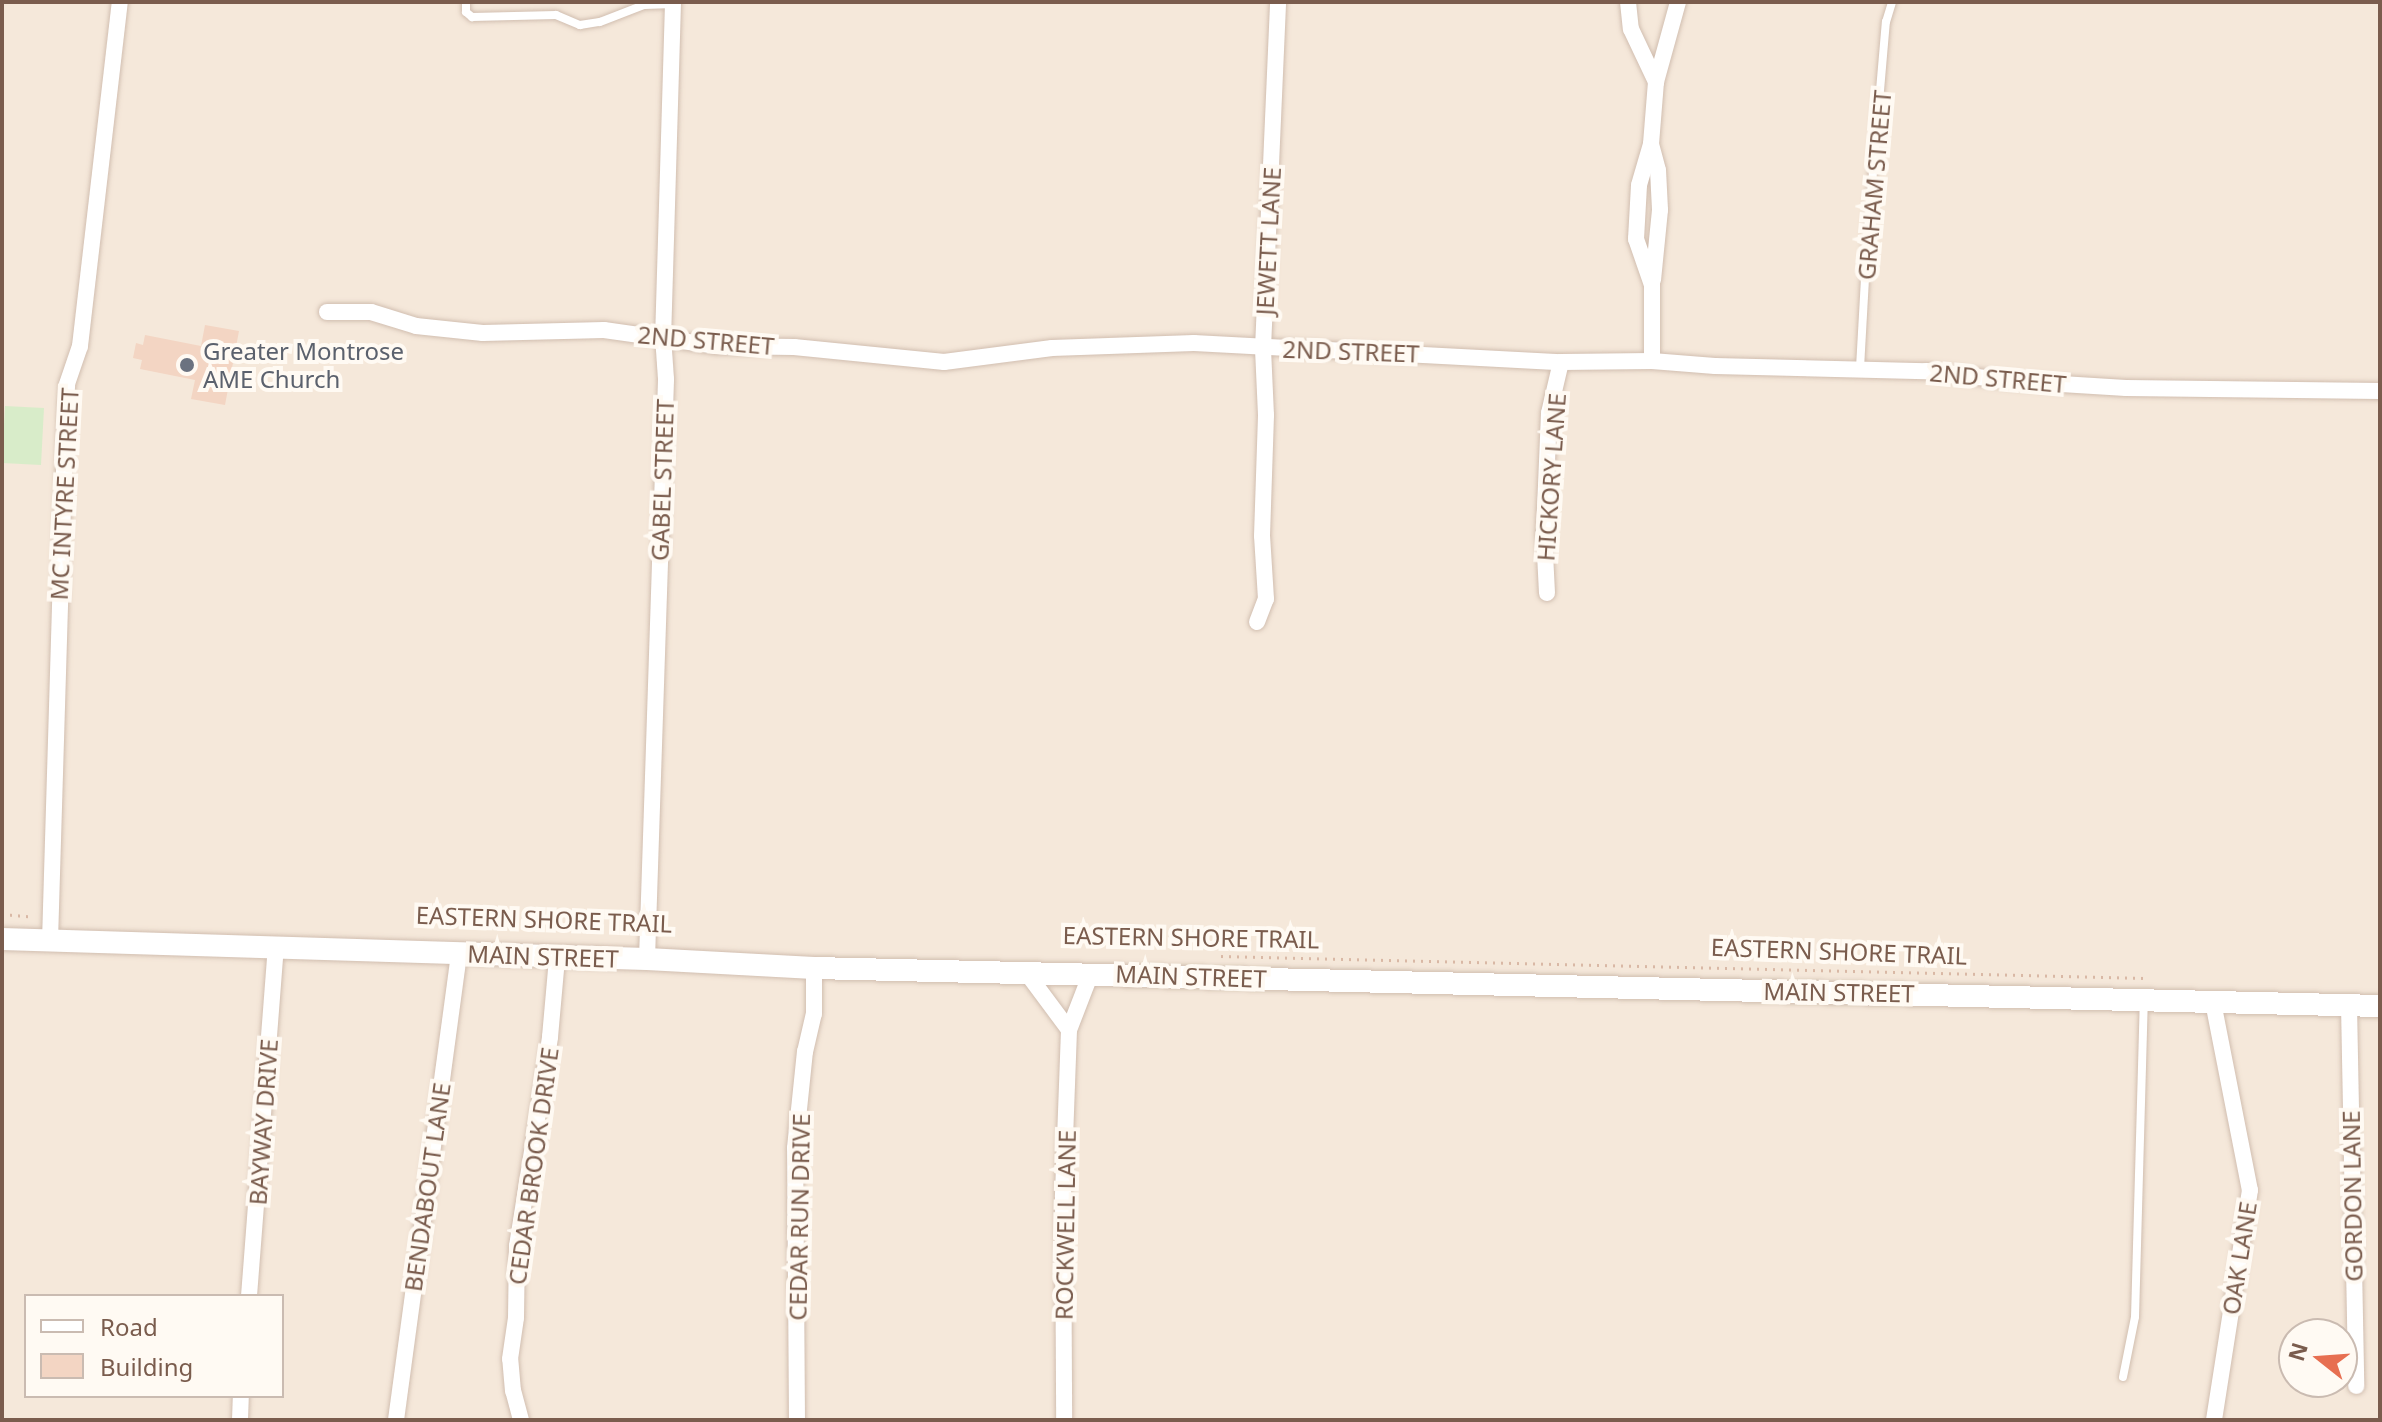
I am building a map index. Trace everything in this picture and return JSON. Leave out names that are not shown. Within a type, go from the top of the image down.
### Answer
[{"type":"main road","name":"MAIN STREET","points":[[2,939],[647,959],[814,968],[2380,1006]]},
{"type":"street","name":"MC INTYRE STREET","points":[[50,941],[67,384],[80,346],[120,2]]},
{"type":"street","name":"JEWETT LANE","points":[[1257,622],[1266,599],[1262,536],[1266,415],[1263,348],[1278,2]]},
{"type":"street","points":[[1628,2],[1631,29],[1656,82]]},
{"type":"street","points":[[1652,361],[1652,285],[1636,239],[1639,185],[1651,144],[1656,82],[1678,2]]},
{"type":"street","name":"GABEL STREET","points":[[647,959],[666,379],[663,340],[673,3]]},
{"type":"street","name":"2ND STREET","points":[[327,312],[371,312],[416,326],[483,333],[604,330],[663,340],[794,347],[944,362],[1052,348],[1194,343],[1561,362],[1652,361],[1715,366],[1860,368],[2126,388],[2380,391]]},
{"type":"street","name":"HICKORY LANE","points":[[1547,593],[1544,533],[1549,413],[1561,362]]},
{"type":"street","name":"BAYWAY DRIVE","points":[[249,1294],[276,948]]},
{"type":"street","name":"BENDABOUT LANE","points":[[396,1420],[459,953]]},
{"type":"street","name":"CEDAR BROOK DRIVE","points":[[521,1420],[513,1391],[510,1359],[516,1318],[516,1268],[550,1037],[557,958]]},
{"type":"street","name":"CEDAR RUN DRIVE","points":[[797,1420],[795,1148],[805,1052],[814,1014],[814,968]]},
{"type":"street","points":[[1026,972],[1069,1030]]},
{"type":"street","name":"ROCKWELL LANE","points":[[1064,1420],[1063,1197],[1069,1030],[1091,973]]},
{"type":"street","name":"OAK LANE","points":[[2213,1002],[2250,1190],[2214,1420]]},
{"type":"street","name":"GORDON LANE","points":[[2349,1005],[2355,1318]]},
{"type":"street","points":[[240,1420],[241,1398]]},
{"type":"lane","points":[[466,2],[466,12],[472,17],[556,15],[580,25],[600,22],[644,5],[673,3]]},
{"type":"lane","name":"GRAHAM STREET","points":[[1860,368],[1867,242],[1886,22],[1892,2]]},
{"type":"lane","points":[[2123,1377],[2135,1317],[2144,1001]]},
{"type":"path","points":[[2,914],[50,918]]},
{"type":"path","name":"EASTERN SHORE TRAIL","points":[[1209,955],[2158,978]]},
{"type":"shaded area","points":[[2,2],[2380,2],[2380,1420],[2,1420]]},
{"type":"green space","points":[[5,406],[44,408],[41,465],[2,463]]},
{"type":"building","name":"Greater Montrose AME Church","points":[[205,325],[239,331],[225,405],[191,399],[195,380],[140,369],[142,360],[133,358],[136,343],[143,345],[145,335],[201,346]]},
{"type":"place","name":"Greater Montrose AME Church","points":[[187,365]]}]
